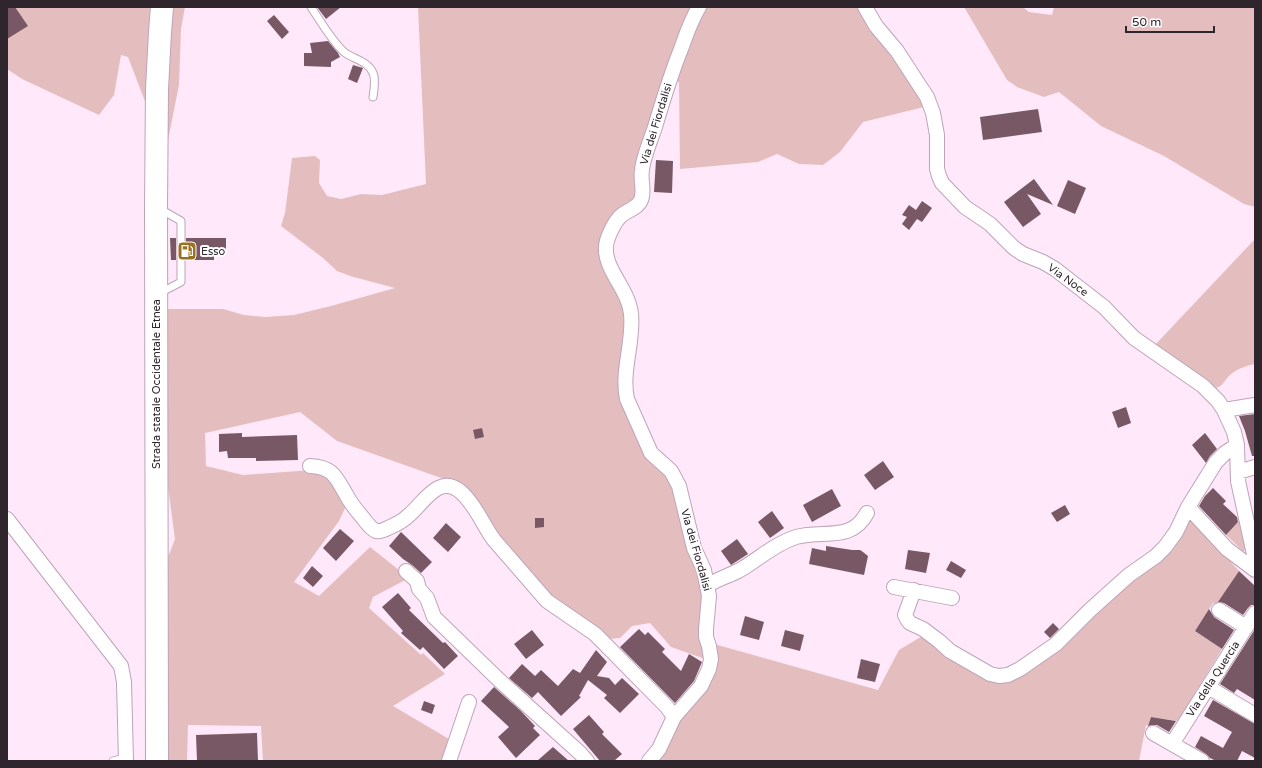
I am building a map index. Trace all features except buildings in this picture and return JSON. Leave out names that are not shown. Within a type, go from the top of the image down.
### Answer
[{"type":"main road","name":"Strada statale Occidentale Etnea","points":[[157,761],[156,207],[157,88],[162,7]]},
{"type":"street","name":"Via dei Fiordalisi","points":[[649,761],[659,749],[674,717],[701,686],[709,669],[711,659],[706,637],[706,629],[709,596],[704,570],[694,548],[679,486],[671,471],[651,453],[627,398],[625,380],[631,341],[631,314],[626,295],[610,268],[605,248],[616,221],[621,215],[637,206],[641,201],[642,170],[644,162],[669,81],[691,21],[699,7]]},
{"type":"street","name":"Via Noce","points":[[865,7],[876,26],[897,51],[927,98],[933,113],[937,135],[937,169],[939,176],[942,182],[964,207],[990,224],[1014,248],[1023,254],[1043,262],[1055,269],[1095,299],[1134,338],[1203,386],[1218,401],[1224,410],[1234,432],[1237,445],[1238,481],[1255,559]]},
{"type":"street","points":[[1224,410],[1255,405]]},
{"type":"street","points":[[914,590],[905,615],[906,619],[910,623],[923,629],[940,641],[950,651],[990,674],[999,676],[1008,675],[1025,666],[1056,644],[1090,610],[1129,575],[1165,548],[1176,532],[1188,507],[1216,462],[1225,453],[1237,445]]},
{"type":"street","points":[[310,466],[326,468],[332,472],[354,508],[372,528],[377,531],[392,526],[407,517],[430,492],[436,488],[448,486],[462,492],[478,512],[488,532],[494,540],[547,601],[595,634],[667,707],[674,717]]},
{"type":"street","points":[[1238,472],[1255,467]]},
{"type":"street","points":[[1188,507],[1227,549],[1255,570]]},
{"type":"street","points":[[708,585],[739,571],[774,547],[798,537],[850,530],[863,521],[867,512]]},
{"type":"street","points":[[7,519],[121,666],[124,682],[121,760]]},
{"type":"street","points":[[406,571],[417,582],[419,588],[427,598],[434,617],[499,680],[587,761]]},
{"type":"street","points":[[894,587],[952,598]]},
{"type":"street","points":[[1219,610],[1246,627]]},
{"type":"street","name":"Via della Quercia","points":[[1172,744],[1255,613]]},
{"type":"street","points":[[1208,687],[1255,715]]},
{"type":"street","points":[[449,761],[469,702]]},
{"type":"street","points":[[1153,733],[1202,761]]},
{"type":"lane","points":[[312,7],[332,38],[342,50],[350,57],[364,62],[371,67],[374,74],[373,97]]},
{"type":"shaded area","points":[[7,7],[150,7],[146,104],[128,57],[121,55],[114,95],[99,115],[22,79],[7,69]]},
{"type":"shaded area","points":[[168,7],[185,7],[181,29],[179,85],[166,150]]},
{"type":"shaded area","points":[[418,7],[694,7],[636,198],[602,242],[627,308],[621,380],[668,474],[703,587],[708,660],[671,647],[650,623],[632,626],[620,638],[608,639],[548,598],[458,484],[337,441],[300,412],[205,433],[206,466],[243,475],[312,470],[328,477],[346,506],[339,521],[294,582],[319,596],[370,547],[409,578],[373,597],[369,608],[421,655],[423,653],[445,674],[393,706],[449,739],[441,761],[263,761],[261,726],[188,725],[187,761],[163,761],[164,568],[175,539],[164,457],[167,309],[223,309],[244,315],[265,317],[294,315],[395,288],[337,271],[323,258],[281,226],[285,213],[292,158],[315,156],[320,160],[319,183],[327,196],[341,199],[361,194],[382,195],[426,184]]},
{"type":"shaded area","points":[[704,7],[862,7],[897,57],[924,107],[863,122],[840,152],[823,165],[799,164],[777,154],[758,162],[680,169],[679,82],[673,81]]},
{"type":"shaded area","points":[[964,7],[1023,7],[1029,12],[1052,15],[1054,7],[1255,7],[1255,207],[1244,204],[1164,156],[1101,126],[1059,92],[1044,97],[1017,87],[1007,80]]},
{"type":"shaded area","points":[[1255,239],[1255,364],[1237,370],[1228,377],[1222,385],[1216,388],[1154,346]]},
{"type":"shaded area","points":[[1189,516],[1239,571],[1217,605],[1213,603],[1195,631],[1222,649],[1178,721],[1151,717],[1148,726],[1146,725],[1139,761],[657,761],[664,752],[714,644],[878,690],[899,650],[924,635],[980,676],[993,682],[1004,681],[1020,675]]},
{"type":"shaded area","points":[[1240,520],[1247,550],[1243,551],[1226,535]]},
{"type":"place","name":"Esso","points":[[187,251]]}]
